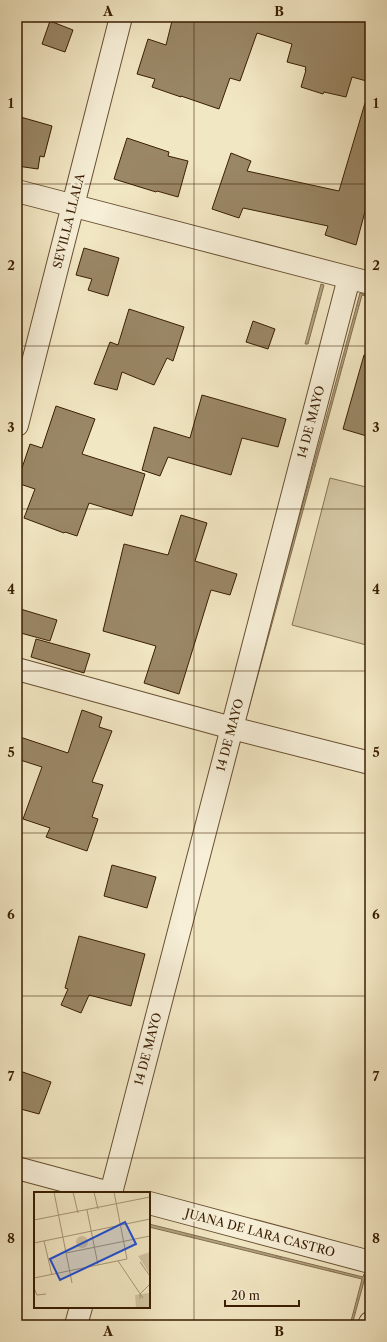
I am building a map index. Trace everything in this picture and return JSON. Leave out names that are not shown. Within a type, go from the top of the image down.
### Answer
[{"type":"street","name":"SEVILLA LLALA","points":[[17,425],[121,17]]},
{"type":"street","points":[[17,191],[370,283]]},
{"type":"street","name":"14 DE MAYO","points":[[110,1192],[349,278]]},
{"type":"street","points":[[17,669],[232,728],[370,763]]},
{"type":"street","points":[[17,1168],[106,1192]]},
{"type":"street","name":"JUANA DE LARA CASTRO","points":[[150,1204],[370,1262]]},
{"type":"street","points":[[76,1325],[81,1308]]},
{"type":"shaded area","points":[[330,478],[370,488],[370,646],[292,625]]},
{"type":"water","points":[[321,284],[324,285],[308,344],[305,344]]},
{"type":"water","points":[[360,293],[370,297],[362,295],[247,715],[246,714]]},
{"type":"water","points":[[150,1224],[363,1277],[364,1274],[366,1274],[352,1325],[350,1325],[362,1279],[150,1227]]},
{"type":"building","points":[[173,17],[370,17],[370,82],[352,77],[346,97],[324,92],[323,94],[301,87],[306,67],[287,62],[292,44],[257,33],[240,81],[230,78],[219,109],[181,97],[152,87],[155,79],[137,74],[148,39],[166,45]]},
{"type":"building","points":[[50,21],[73,30],[65,52],[42,44]]},
{"type":"building","points":[[365,103],[370,104],[370,193],[356,245],[325,235],[328,226],[243,208],[239,218],[212,209],[231,153],[251,161],[247,171],[339,191]]},
{"type":"building","points":[[17,116],[52,126],[44,157],[40,156],[38,169],[17,166]]},
{"type":"building","points":[[127,138],[169,152],[168,156],[188,161],[178,197],[114,179]]},
{"type":"building","points":[[84,248],[119,258],[108,296],[88,290],[92,279],[76,275]]},
{"type":"building","points":[[129,309],[184,327],[173,361],[167,358],[154,385],[122,372],[117,390],[94,384],[110,342],[118,345]]},
{"type":"building","points":[[253,321],[275,329],[268,349],[246,342]]},
{"type":"building","points":[[364,355],[370,356],[370,437],[343,429]]},
{"type":"building","points":[[202,395],[286,419],[278,447],[242,438],[231,475],[168,457],[160,476],[142,470],[154,427],[190,438]]},
{"type":"building","points":[[56,406],[95,419],[82,454],[145,474],[132,516],[89,503],[77,536],[64,533],[24,518],[35,489],[17,483],[30,444],[42,448]]},
{"type":"building","points":[[181,515],[207,523],[195,561],[237,574],[230,595],[211,590],[179,694],[144,683],[156,646],[103,631],[124,544],[168,555]]},
{"type":"building","points":[[17,608],[57,620],[50,641],[17,632]]},
{"type":"building","points":[[36,639],[90,654],[84,673],[31,657]]},
{"type":"building","points":[[82,710],[102,717],[99,727],[112,731],[92,782],[103,785],[92,817],[98,819],[87,851],[46,837],[50,828],[23,819],[42,767],[17,759],[17,736],[68,753]]},
{"type":"building","points":[[112,865],[156,877],[147,908],[104,896]]},
{"type":"building","points":[[79,936],[145,954],[131,1006],[89,995],[81,1013],[61,1005],[68,989],[65,988]]},
{"type":"building","points":[[17,1070],[51,1082],[39,1114],[17,1108]]}]
